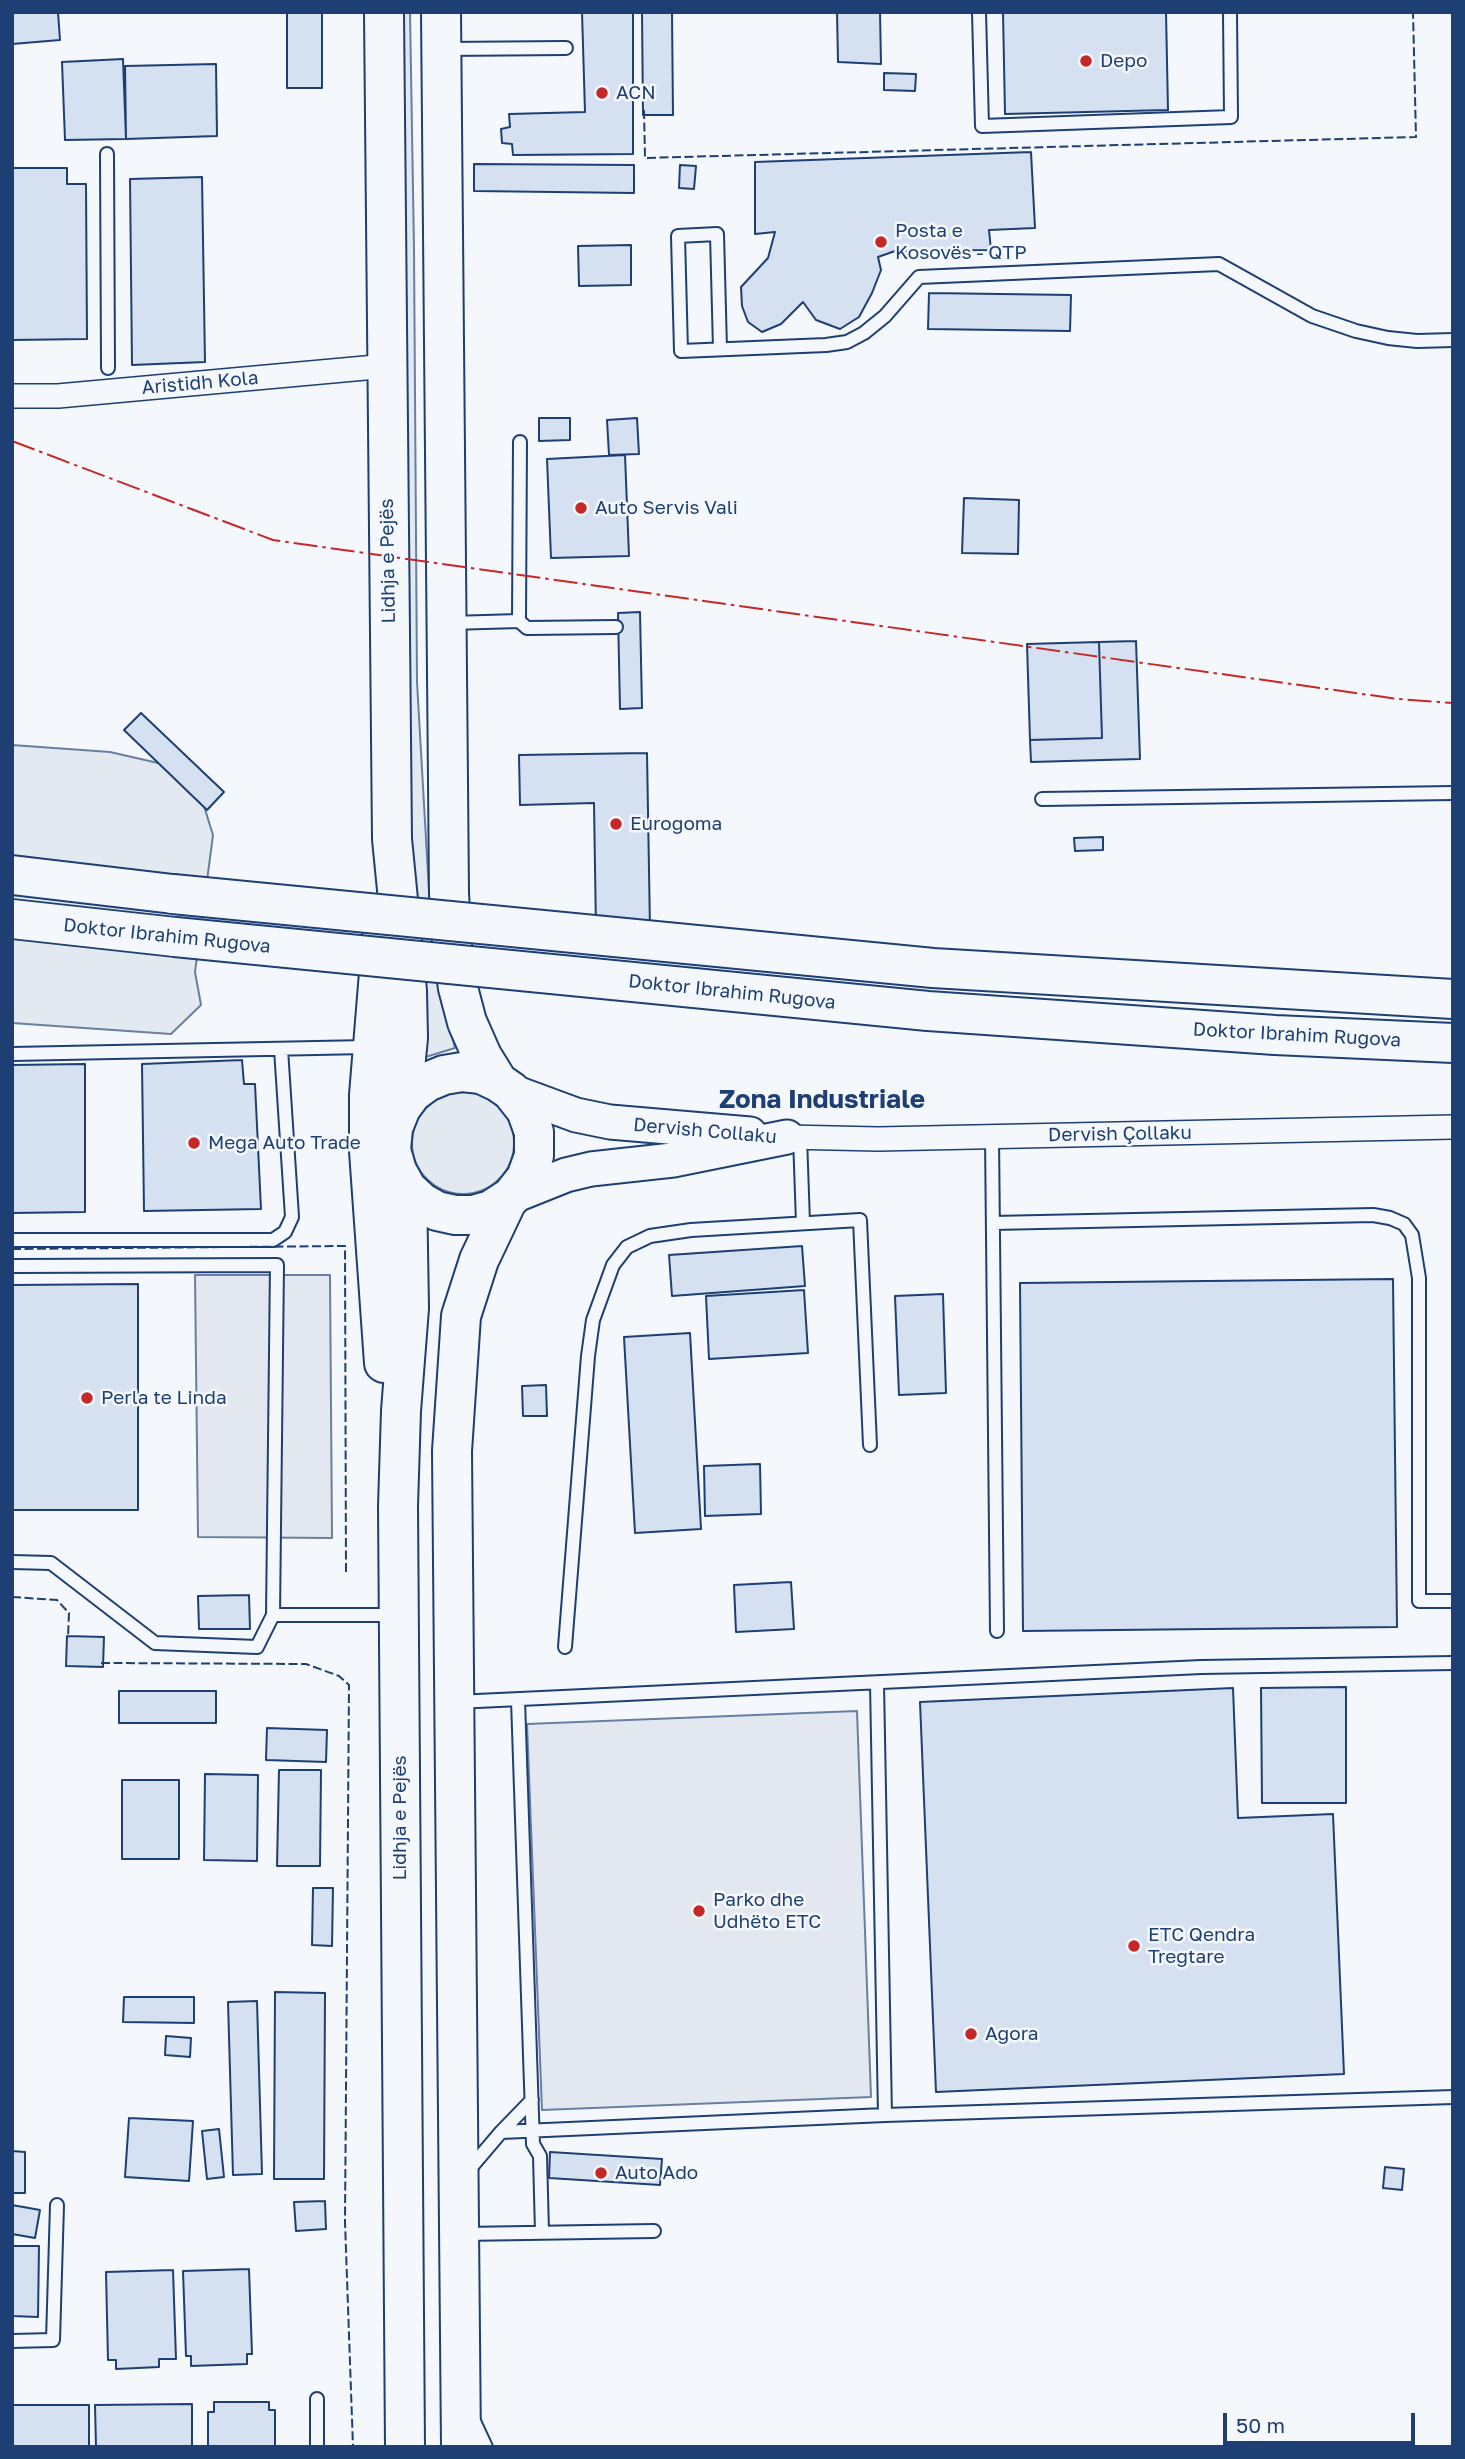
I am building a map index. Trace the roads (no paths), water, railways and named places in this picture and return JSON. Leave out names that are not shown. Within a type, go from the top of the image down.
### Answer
[{"type":"highway","name":"Lidhja e Pejës","points":[[384,12],[392,839],[407,990],[408,1038],[401,1108]]},
{"type":"highway","points":[[441,31],[449,893],[452,944],[458,988],[467,1022],[482,1056],[526,1110],[534,1132],[534,1156],[526,1178],[509,1199],[491,1232],[469,1287],[461,1315],[457,1348],[452,1451],[461,2447]]},
{"type":"highway","points":[[392,839],[371,1047],[369,1151],[386,1402],[398,1506]]},
{"type":"highway","points":[[12,875],[173,894],[933,968],[1453,999]]},
{"type":"highway","name":"Doktor Ibrahim Rugova","points":[[12,919],[928,1011],[1275,1035],[1453,1043]]},
{"type":"highway","name":"Lidhja e Pejës","points":[[505,1086],[472,1073],[444,1075],[427,1082],[412,1093],[401,1108],[393,1128],[391,1150],[397,1171],[407,1189],[421,1202],[437,1211],[473,1215],[491,1210],[509,1199]]},
{"type":"highway","name":"Lidhja e Pejës","points":[[405,2447],[398,1506],[401,1411],[409,1308],[407,1189]]},
{"type":"street","name":"Aristidh Kola","points":[[12,396],[58,396],[387,366]]},
{"type":"street","name":"Dervish Collaku","points":[[505,1086],[576,1115],[610,1122],[794,1137]]},
{"type":"street","name":"Dervish Çollaku","points":[[794,1137],[878,1139],[1453,1127]]},
{"type":"street","name":"Dervish Collaku","points":[[509,1199],[566,1175],[591,1169],[673,1160],[794,1137]]},
{"type":"lane","points":[[979,12],[982,126],[1231,117],[1230,12]]},
{"type":"lane","points":[[441,31],[566,48]]},
{"type":"lane","points":[[107,154],[108,368]]},
{"type":"lane","points":[[720,349],[716,234],[678,236],[681,351],[826,345],[847,342],[864,333],[885,316],[919,277],[1219,264],[1312,316],[1356,331],[1418,341],[1453,340]]},
{"type":"lane","points":[[519,621],[520,442]]},
{"type":"lane","points":[[446,623],[519,621],[527,628],[616,627]]},
{"type":"lane","points":[[1042,799],[1453,793]]},
{"type":"lane","points":[[12,1054],[371,1047]]},
{"type":"lane","points":[[12,1240],[273,1240],[285,1232],[292,1217],[281,1049]]},
{"type":"lane","points":[[794,1137],[803,1223]]},
{"type":"lane","points":[[992,1137],[997,1631]]},
{"type":"lane","points":[[993,1223],[1373,1215],[1404,1224],[1412,1235],[1419,1278],[1419,1601],[1453,1601]]},
{"type":"lane","points":[[565,1647],[593,1320],[612,1265],[627,1247],[650,1236],[691,1230],[860,1220],[870,1445]]},
{"type":"lane","points":[[12,1266],[277,1265],[273,1615],[257,1647],[155,1643],[51,1563],[12,1562]]},
{"type":"lane","points":[[273,1615],[399,1615]]},
{"type":"lane","points":[[454,1702],[1201,1667],[1453,1664]]},
{"type":"lane","points":[[877,1683],[885,2115]]},
{"type":"lane","points":[[518,1700],[533,2144],[540,2157],[542,2232]]},
{"type":"lane","points":[[501,2133],[885,2115],[1453,2097]]},
{"type":"lane","points":[[459,2181],[532,2100]]},
{"type":"lane","points":[[12,2341],[53,2340],[57,2205]]},
{"type":"lane","points":[[459,2234],[654,2231]]},
{"type":"lane","points":[[461,2393],[486,2447]]},
{"type":"lane","points":[[317,2399],[317,2447]]},
{"type":"place","name":"Depo","points":[[1086,61]]},
{"type":"place","name":"ACN","points":[[602,93]]},
{"type":"place","name":"Posta e Kosovës - QTP","points":[[881,242]]},
{"type":"place","name":"Auto Servis Vali","points":[[581,508]]},
{"type":"place","name":"Eurogoma","points":[[616,824]]},
{"type":"place","name":"Mega Auto Trade","points":[[194,1143]]},
{"type":"place","name":"Perla te Linda","points":[[87,1398]]},
{"type":"place","name":"Parko dhe Udhëto ETC","points":[[699,1911]]},
{"type":"place","name":"ETC Qendra Tregtare","points":[[1134,1946]]},
{"type":"place","name":"Agora","points":[[971,2034]]},
{"type":"place","name":"Auto Ado","points":[[601,2173]]},
{"type":"district","name":"Zona Industriale","points":[[822,1100]]}]
